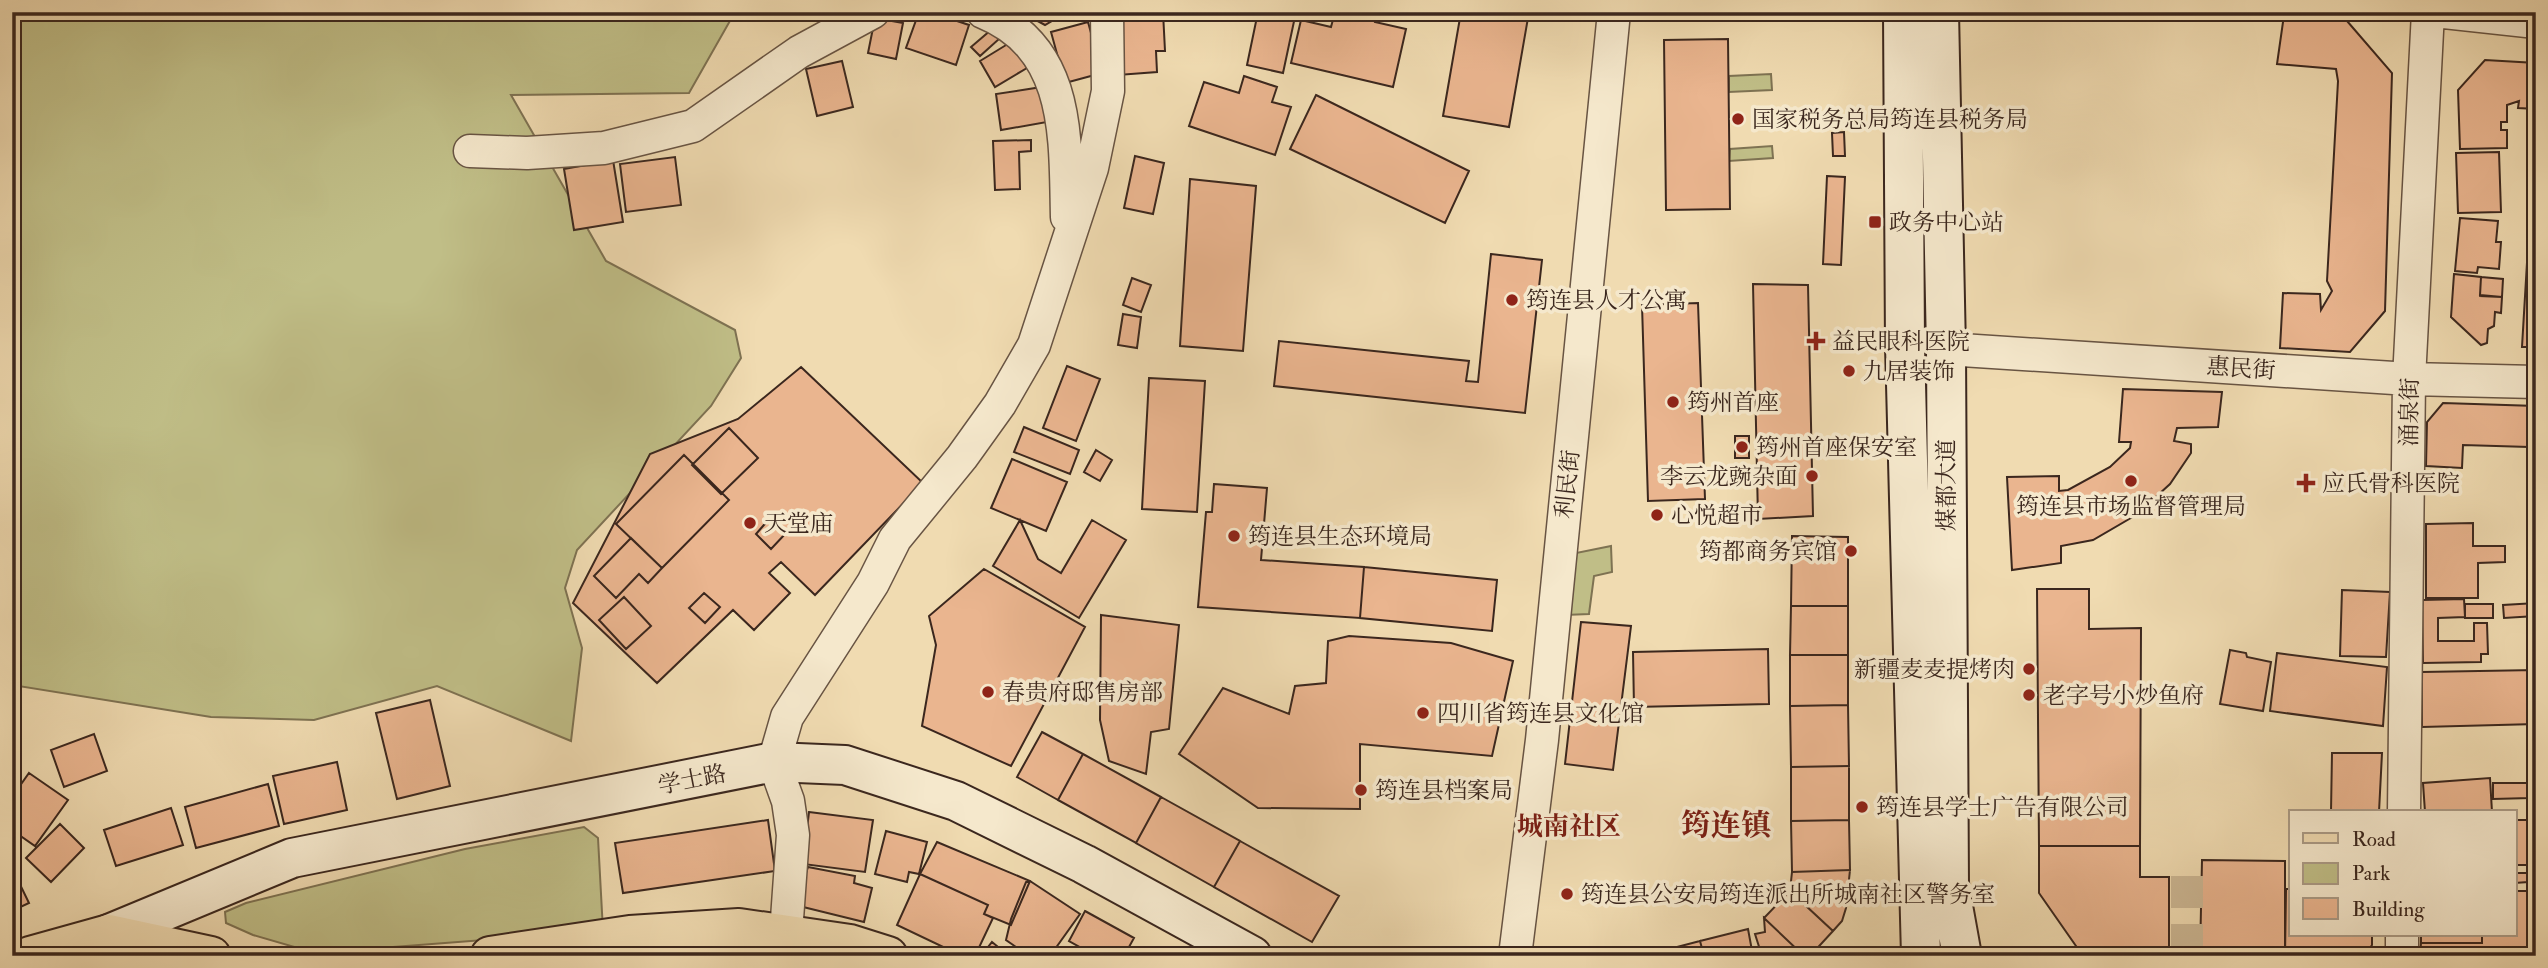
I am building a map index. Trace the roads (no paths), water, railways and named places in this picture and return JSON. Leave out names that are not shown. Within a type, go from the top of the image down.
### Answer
[{"type":"main road","name":"煤都大道","points":[[1903,12],[1905,346],[1921,956]]},
{"type":"main road","name":"煤都大道","points":[[1939,12],[1945,349],[1949,884],[1962,956]]},
{"type":"main road","name":"学士路","points":[[108,934],[292,858],[774,762],[845,765],[956,801],[1084,864],[1252,956]]},
{"type":"main road","points":[[490,956],[632,945],[739,928],[850,944],[888,956]]},
{"type":"main road","points":[[30,956],[108,934],[211,956]]},
{"type":"street","points":[[470,151],[527,153],[604,148],[693,126],[799,52],[873,12]]},
{"type":"street","points":[[983,12],[1004,21],[1038,54],[1056,92],[1065,125],[1068,243]]},
{"type":"street","points":[[786,933],[793,835],[788,801],[774,762],[790,710],[873,583],[895,539],[930,500],[985,425],[1034,345],[1092,168],[1108,91],[1107,12]]},
{"type":"street","name":"利民街","points":[[1515,956],[1543,727],[1614,12]]},
{"type":"street","name":"涌泉街","points":[[2404,810],[2409,379],[2428,12]]},
{"type":"street","points":[[2444,12],[2523,18]]},
{"type":"street","name":"惠民街","points":[[1945,349],[2409,379],[2536,382]]},
{"type":"street","points":[[2402,936],[2402,956]]},
{"type":"tunnel","points":[[2187,870],[2187,956]]},
{"type":"place","name":"国家税务总局筠连县税务局","points":[[1738,119]]},
{"type":"place","name":"政务中心站","points":[[1875,222]]},
{"type":"place","name":"筠连县人才公寓","points":[[1512,300]]},
{"type":"place","name":"益民眼科医院","points":[[1816,341]]},
{"type":"place","name":"九居装饰","points":[[1849,371]]},
{"type":"place","name":"筠州首座","points":[[1673,402]]},
{"type":"place","name":"筠州首座保安室","points":[[1742,447]]},
{"type":"place","name":"李云龙豌杂面","points":[[1812,476]]},
{"type":"place","name":"筠连县市场监督管理局","points":[[2131,481]]},
{"type":"place","name":"应氏骨科医院","points":[[2306,483]]},
{"type":"place","name":"心悦超市","points":[[1657,515]]},
{"type":"place","name":"天堂庙","points":[[750,523]]},
{"type":"place","name":"筠连县生态环境局","points":[[1234,536]]},
{"type":"place","name":"筠都商务宾馆","points":[[1851,551]]},
{"type":"place","name":"新疆麦麦提烤肉","points":[[2029,669]]},
{"type":"place","name":"春贵府邸售房部","points":[[988,692]]},
{"type":"place","name":"老字号小炒鱼府","points":[[2029,695]]},
{"type":"place","name":"四川省筠连县文化馆","points":[[1423,713]]},
{"type":"place","name":"筠连县档案局","points":[[1361,790]]},
{"type":"place","name":"筠连县学士广告有限公司","points":[[1862,807]]},
{"type":"place","name":"筠连县公安局筠连派出所城南社区警务室","points":[[1567,894]]},
{"type":"district","name":"筠连镇","points":[[1726,825]]},
{"type":"district","name":"城南社区","points":[[1569,826]]}]
